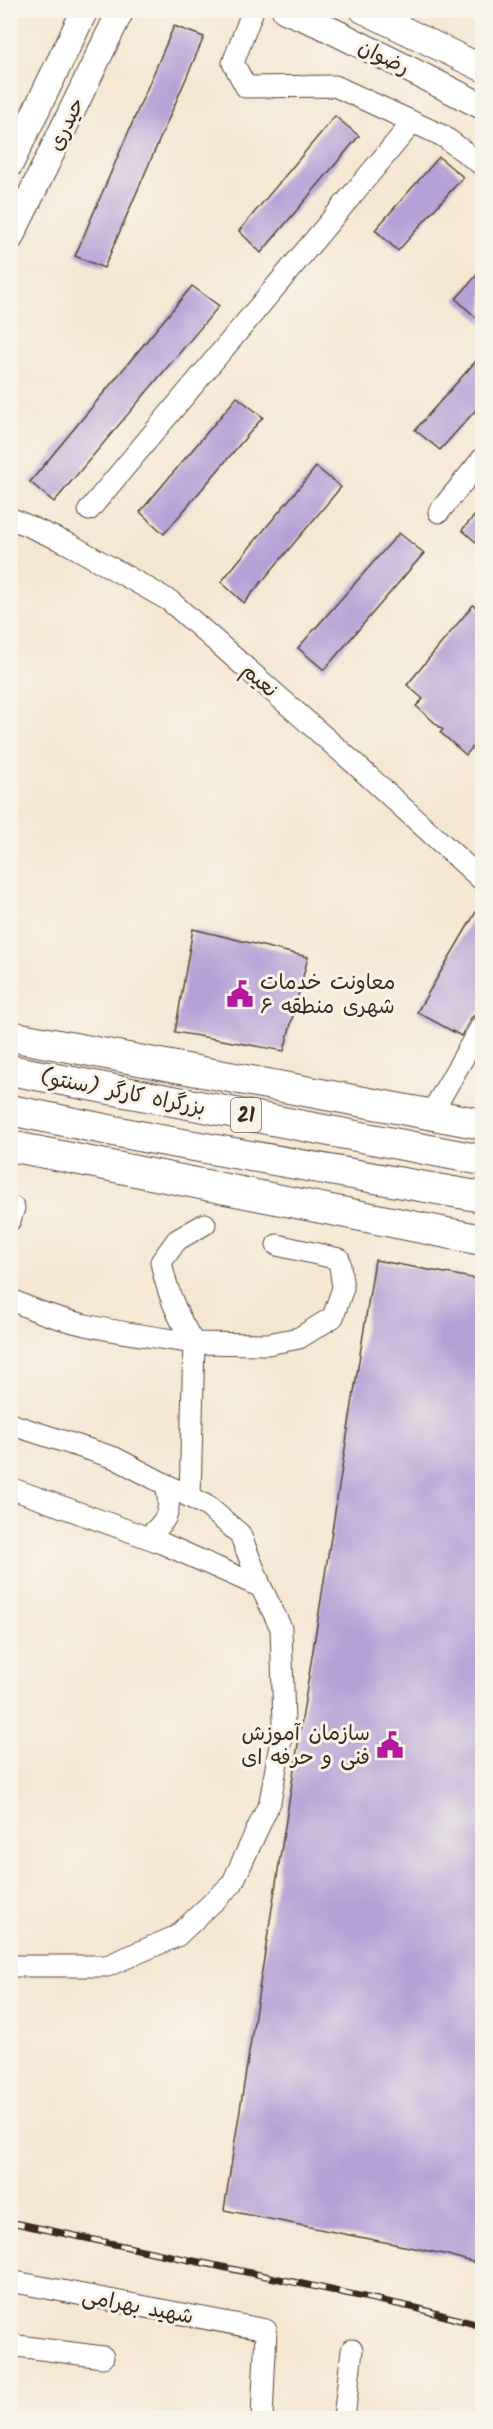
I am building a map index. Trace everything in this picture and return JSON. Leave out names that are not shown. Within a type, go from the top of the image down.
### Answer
[{"type":"highway","points":[[10,1036],[483,1124]]},
{"type":"highway","name":"بزرگراه کارگر (سنتو)","points":[[10,1070],[483,1160]]},
{"type":"highway","name":"بزرگراه کارگر (سنتو)","points":[[10,1110],[149,1138],[483,1197]]},
{"type":"highway","points":[[10,1146],[483,1240]]},
{"type":"main road","name":"حیدری","points":[[10,164],[85,10]]},
{"type":"main road","name":"حیدری","points":[[10,238],[121,10]]},
{"type":"main road","name":"رضوان","points":[[285,10],[321,25],[483,106]]},
{"type":"main road","name":"رضوان","points":[[363,10],[483,68]]},
{"type":"street","points":[[253,10],[233,63],[246,87],[335,86],[443,136],[483,165]]},
{"type":"street","points":[[89,510],[413,122]]},
{"type":"street","points":[[439,512],[483,459]]},
{"type":"street","name":"نعیم","points":[[10,518],[69,544],[170,601],[483,880]]},
{"type":"street","points":[[431,1114],[483,1025]]},
{"type":"street","points":[[190,1497],[194,1343],[180,1322],[166,1289],[161,1262],[177,1240],[205,1224]]},
{"type":"street","points":[[10,1299],[29,1309],[115,1332],[194,1343],[268,1344],[299,1338],[333,1317],[343,1288],[339,1259],[277,1245]]},
{"type":"street","points":[[10,1424],[115,1458],[207,1506],[240,1534],[261,1587],[281,1628],[284,1722],[270,1802],[232,1884],[177,1936],[107,1966],[10,1965]]},
{"type":"street","points":[[148,1537],[165,1522],[170,1501],[166,1485]]},
{"type":"street","points":[[10,1488],[148,1537],[261,1587]]},
{"type":"street","name":"شهید بهرامی","points":[[10,2282],[266,2330],[262,2418]]},
{"type":"street","points":[[10,2345],[102,2356]]},
{"type":"street","points":[[344,2418],[352,2350]]},
{"type":"building","points":[[174,26],[204,37],[104,268],[75,256]]},
{"type":"building","points":[[335,116],[359,136],[261,253],[239,231]]},
{"type":"building","points":[[439,157],[463,177],[398,251],[375,230]]},
{"type":"building","points":[[483,268],[483,324],[456,299]]},
{"type":"building","points":[[192,286],[219,306],[54,502],[30,482]]},
{"type":"building","points":[[483,353],[483,402],[440,450],[415,430]]},
{"type":"building","points":[[237,397],[263,417],[164,534],[140,512]]},
{"type":"building","points":[[316,467],[341,487],[244,603],[221,582]]},
{"type":"building","points":[[483,506],[483,548],[462,530]]},
{"type":"building","points":[[399,533],[424,553],[324,670],[298,648]]},
{"type":"building","points":[[473,605],[483,613],[483,735],[466,755],[416,706],[423,699],[407,685]]},
{"type":"building","points":[[483,900],[483,1009],[471,1018],[461,1036],[417,1012]]},
{"type":"building","name":"معاونت خدمات شهری منطقه ۶","points":[[193,929],[308,957],[284,1051],[175,1032]]},
{"type":"building","name":"سازمان آموزش فنی و حرفه ای","points":[[375,1260],[483,1280],[483,2265],[444,2254],[224,2210]]},
{"type":"railway","points":[[10,2222],[416,2308],[482,2326]]},
{"type":"place","name":"معاونت خدمات شهری منطقه ۶","points":[[240,994]]},
{"type":"place","name":"سازمان آموزش فنی و حرفه ای","points":[[390,1745]]}]
